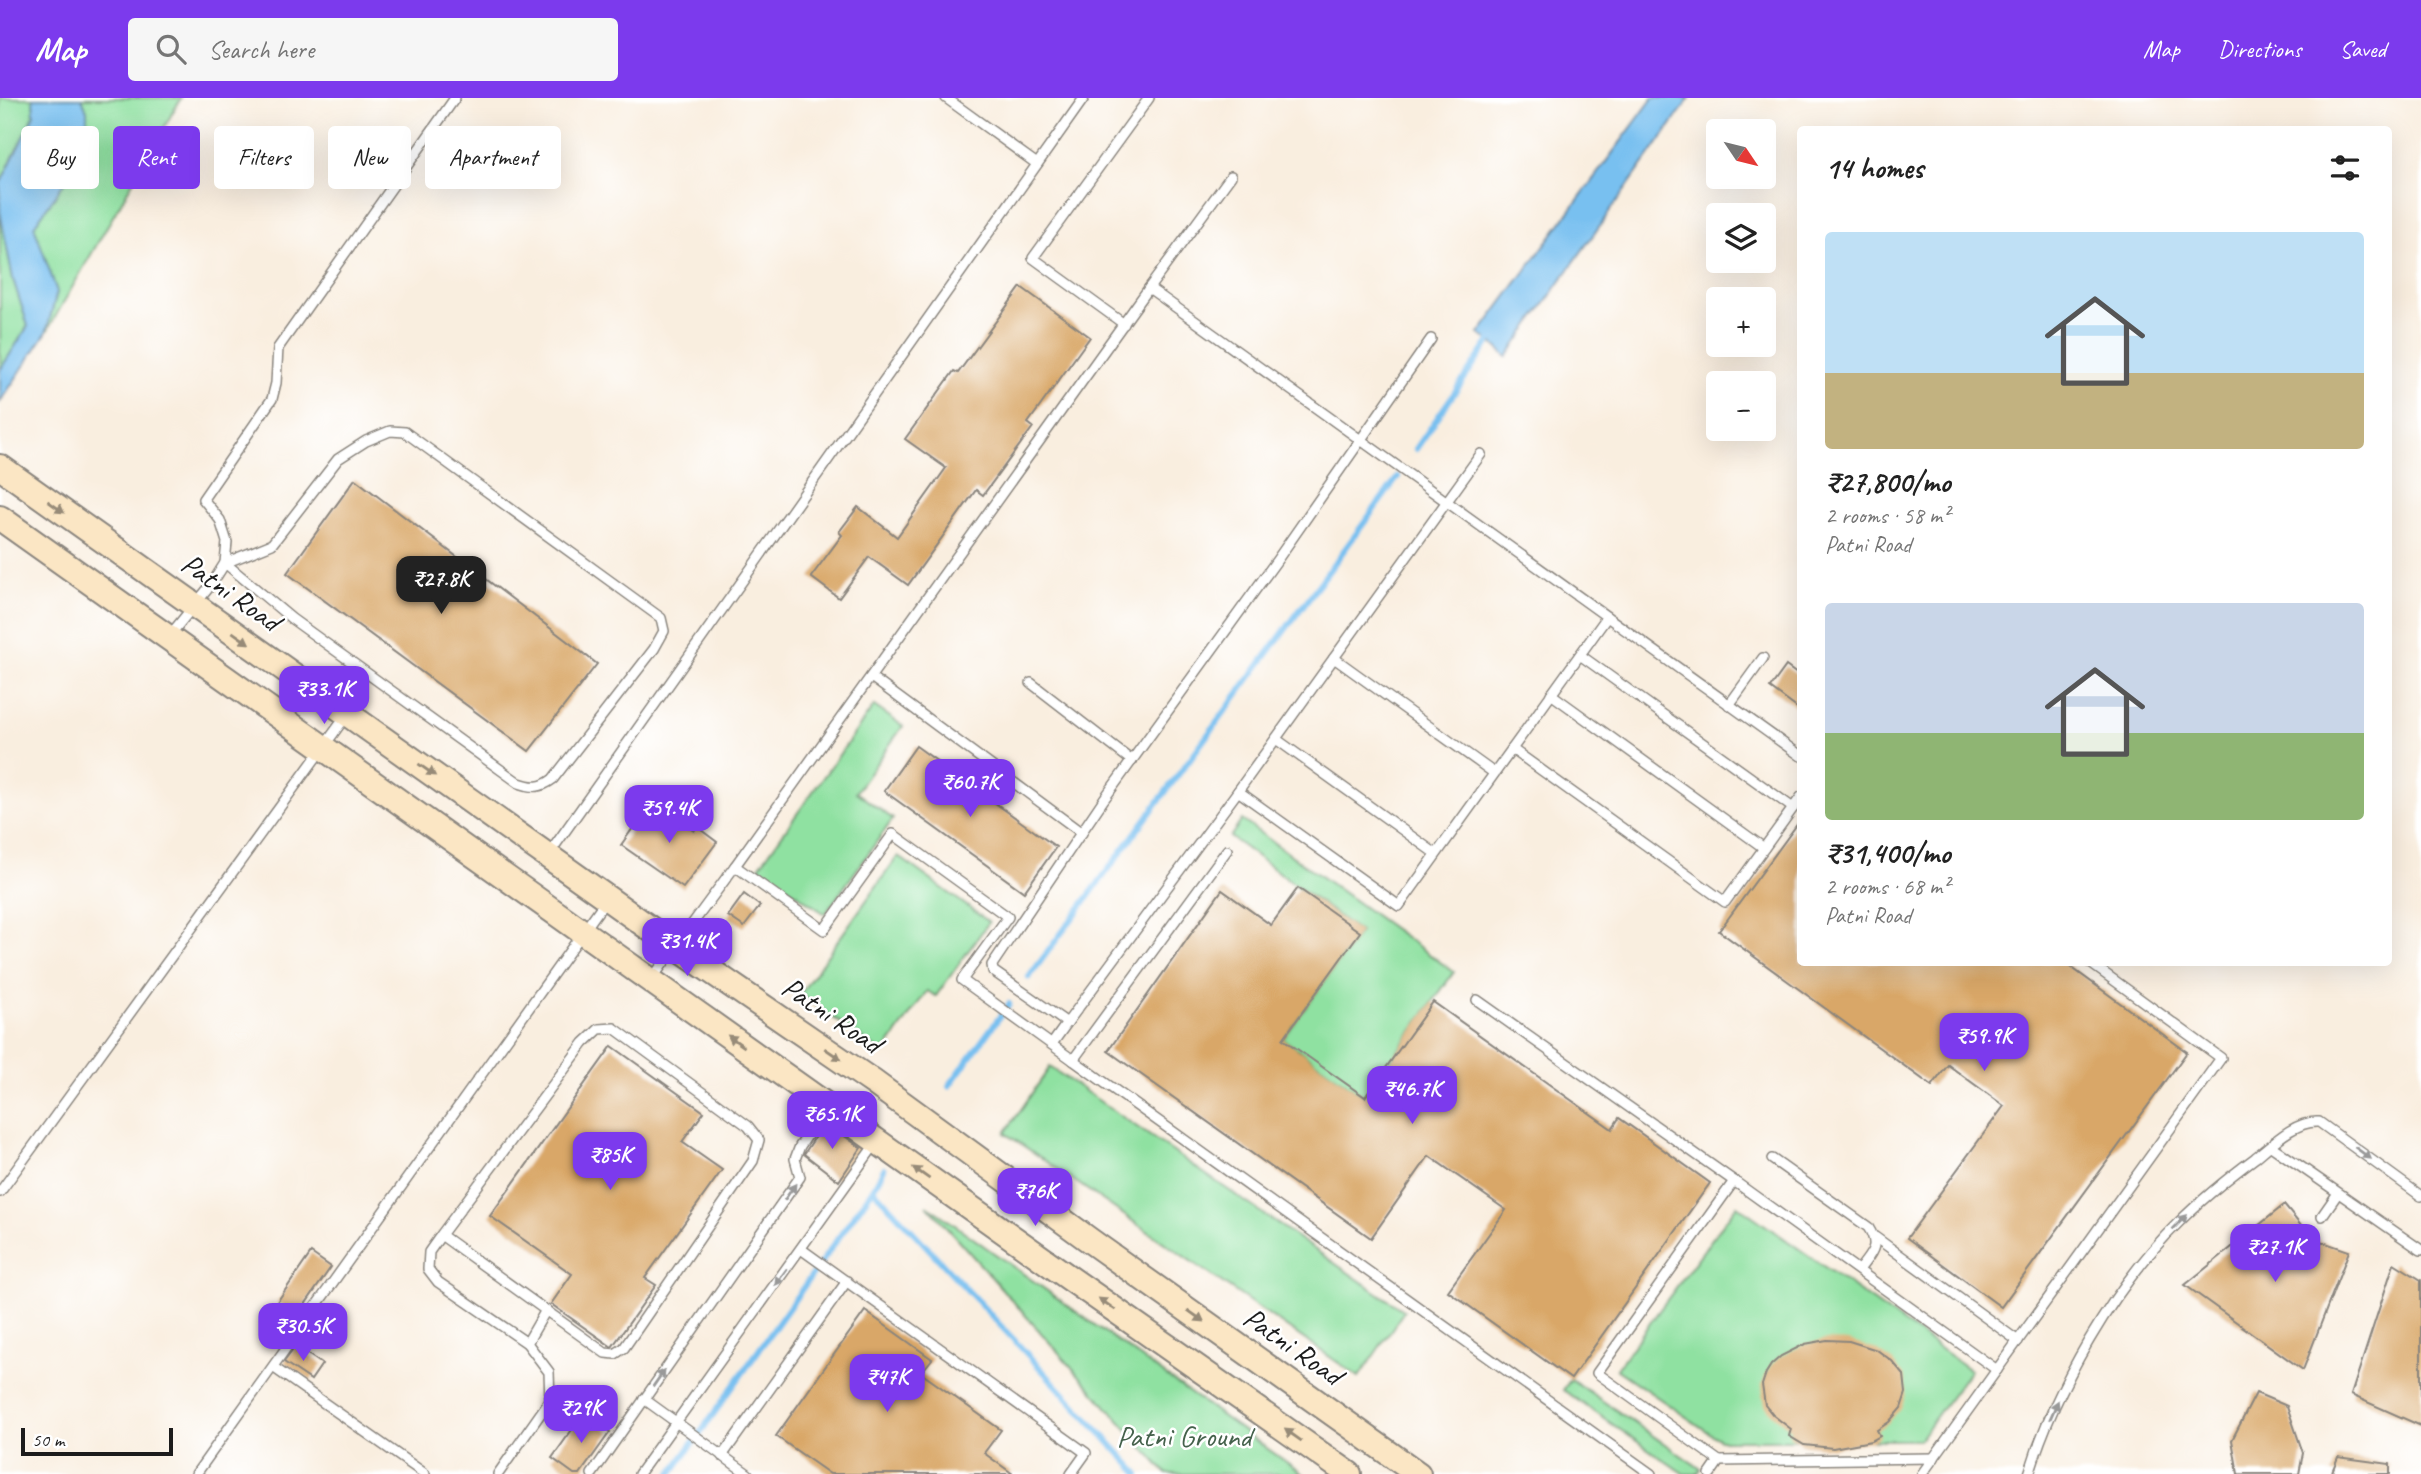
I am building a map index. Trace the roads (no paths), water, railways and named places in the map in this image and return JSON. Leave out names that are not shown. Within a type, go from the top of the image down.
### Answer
[{"type":"main road","name":"Patni Road","points":[[0,467],[676,947],[873,1082],[1418,1474]]},
{"type":"main road","points":[[0,518],[1349,1474]]},
{"type":"lane","points":[[169,637],[225,564],[228,542],[220,520],[203,499],[272,399],[276,383],[278,348],[455,98]]},
{"type":"lane","points":[[946,98],[1037,164]]},
{"type":"lane","points":[[547,856],[1084,98]]},
{"type":"lane","points":[[1124,324],[1033,258],[1149,98]]},
{"type":"lane","points":[[651,981],[1231,176]]},
{"type":"lane","points":[[1149,288],[1797,753]]},
{"type":"lane","points":[[1067,1023],[1001,978],[993,971],[992,965],[1132,761],[1277,560],[1430,339]]},
{"type":"lane","points":[[390,431],[405,432],[661,618],[664,631],[654,649],[553,779],[543,786],[530,787],[519,782],[292,619],[225,564],[272,544],[338,459],[366,441],[390,431]]},
{"type":"lane","points":[[1048,1041],[1067,1023],[1481,454]]},
{"type":"lane","points":[[1238,791],[1399,906],[1607,617]]},
{"type":"lane","points":[[1580,655],[1793,808]]},
{"type":"lane","points":[[1334,658],[1494,773]]},
{"type":"lane","points":[[1729,705],[1763,658]]},
{"type":"lane","points":[[871,677],[1082,833]]},
{"type":"lane","points":[[1031,683],[1132,761]]},
{"type":"lane","points":[[1551,694],[1764,848]]},
{"type":"lane","points":[[0,1192],[348,714]]},
{"type":"lane","points":[[1276,739],[1436,854]]},
{"type":"lane","points":[[1512,749],[1725,902],[1797,802]]},
{"type":"lane","points":[[735,866],[824,930],[893,834],[1008,917],[962,980],[1651,1474]]},
{"type":"lane","points":[[1073,1060],[1227,850]]},
{"type":"lane","points":[[196,1474],[607,898]]},
{"type":"lane","points":[[1922,1474],[2221,1058],[2094,966]]},
{"type":"lane","points":[[1477,1000],[1997,1370]]},
{"type":"lane","points":[[441,1235],[605,1353],[615,1354],[624,1349],[752,1161],[759,1140],[748,1126],[614,1028],[599,1029],[584,1043],[441,1235],[429,1252],[428,1269],[438,1282],[527,1343],[549,1372],[550,1401],[498,1474]]},
{"type":"lane","points":[[592,1474],[800,1177],[795,1160],[800,1146],[828,1105]]},
{"type":"lane","points":[[2029,1474],[2045,1429],[2073,1370],[2129,1282],[2176,1225],[2215,1188],[2271,1146],[2307,1124],[2319,1122],[2421,1196]]},
{"type":"lane","points":[[639,1474],[877,1142]]},
{"type":"lane","points":[[2271,1146],[2421,1250]]},
{"type":"lane","points":[[1772,1159],[1868,1227],[1874,1237],[2018,1341]]},
{"type":"lane","points":[[1734,1181],[1597,1373],[1719,1461],[1934,1458]]},
{"type":"lane","points":[[2322,1216],[2338,1193]]},
{"type":"lane","points":[[1859,1270],[1875,1247],[1874,1237]]},
{"type":"lane","points":[[801,1249],[1086,1453],[1071,1474]]},
{"type":"lane","points":[[722,1456],[847,1281]]},
{"type":"lane","points":[[527,1343],[546,1310]]},
{"type":"lane","points":[[273,1367],[425,1474]]},
{"type":"lane","points":[[644,1399],[748,1474]]},
{"type":"lane","points":[[1710,1474],[1719,1461]]},
{"type":"water","points":[[33,98],[82,98],[87,111],[87,126],[29,126],[34,115]]},
{"type":"water","points":[[1653,98],[1690,98],[1507,357],[1479,334]]},
{"type":"water","points":[[21,141],[21,189],[60,189],[34,226],[57,292],[46,333],[0,402],[0,370],[28,326],[13,279],[0,212],[0,184]]},
{"type":"waterway","points":[[1416,449],[1494,335]]},
{"type":"waterway","points":[[1029,977],[1398,477]]},
{"type":"waterway","points":[[949,1086],[1009,1004]]},
{"type":"waterway","points":[[671,1474],[873,1189],[884,1169]]},
{"type":"waterway","points":[[873,1189],[1139,1474]]},
{"type":"park label","name":"Patni Ground","points":[[1184,1436]]}]
